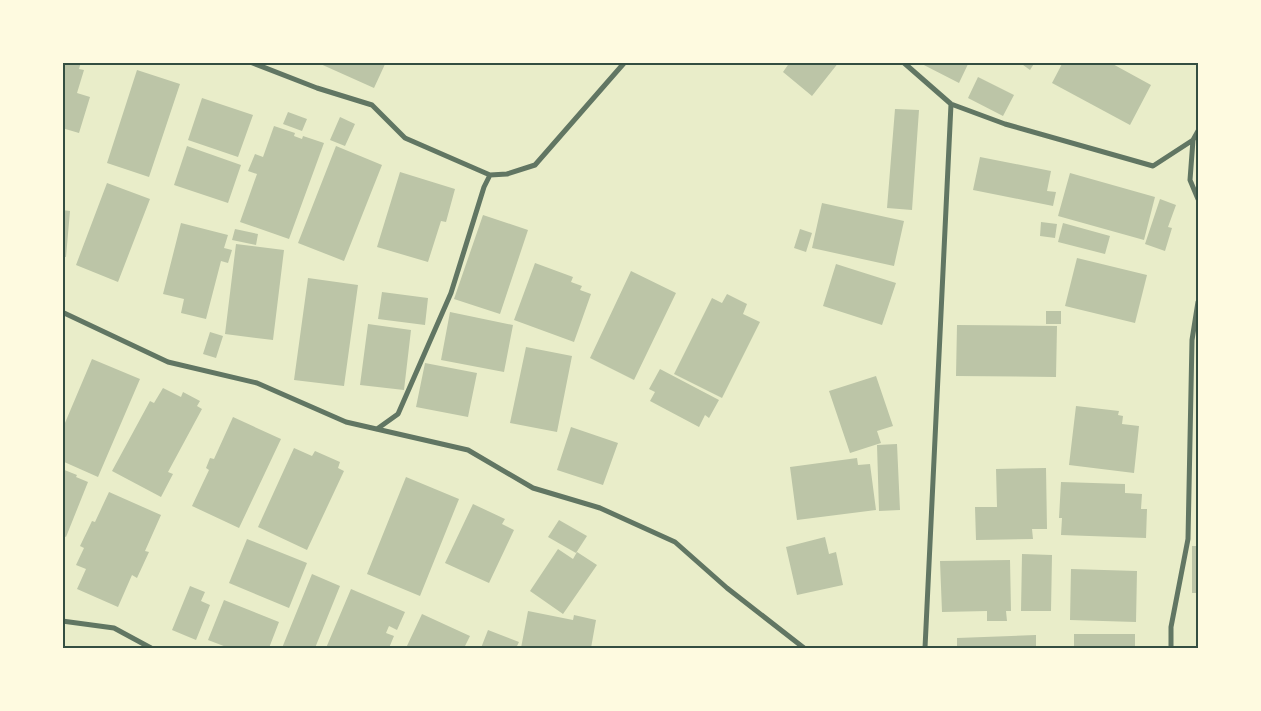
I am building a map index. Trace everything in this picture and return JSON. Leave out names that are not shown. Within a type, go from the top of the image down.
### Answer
[{"type":"street","points":[[250,62],[317,88],[372,104],[406,138],[490,175],[507,174],[535,165],[625,62]]},
{"type":"street","points":[[271,62],[272,70]]},
{"type":"street","points":[[903,62],[951,104],[1005,124],[1153,166],[1193,140]]},
{"type":"street","points":[[925,648],[951,104]]},
{"type":"street","points":[[1198,131],[1193,140],[1190,180],[1198,199]]},
{"type":"street","points":[[377,430],[398,414],[402,406],[451,293],[484,187],[490,175]]},
{"type":"street","points":[[1171,648],[1171,627],[1188,539],[1192,340],[1198,302]]},
{"type":"street","points":[[62,312],[168,362],[257,383],[346,422],[468,450],[533,488],[600,508],[675,542],[727,588],[804,648]]},
{"type":"street","points":[[62,621],[114,628],[151,648]]},
{"type":"building","points":[[62,62],[81,62],[79,69],[84,70],[77,93],[90,97],[79,133],[62,128]]},
{"type":"building","points":[[316,62],[386,62],[374,88]]},
{"type":"building","points":[[790,62],[839,62],[812,96],[783,72]]},
{"type":"building","points":[[918,62],[969,62],[959,83]]},
{"type":"building","points":[[1019,62],[1035,62],[1030,70]]},
{"type":"building","points":[[1063,62],[1109,62],[1151,85],[1130,125],[1052,83]]},
{"type":"building","points":[[137,70],[180,84],[149,177],[107,163]]},
{"type":"building","points":[[978,77],[1014,95],[1003,116],[968,98]]},
{"type":"building","points":[[202,98],[253,115],[238,157],[188,140]]},
{"type":"building","points":[[895,109],[919,110],[912,210],[887,208]]},
{"type":"building","points":[[288,112],[307,119],[302,131],[283,124]]},
{"type":"building","points":[[340,117],[355,124],[345,146],[330,140]]},
{"type":"building","points":[[274,126],[295,133],[294,136],[302,139],[303,136],[324,143],[289,239],[240,222],[257,174],[248,171],[255,154],[263,157]]},
{"type":"building","points":[[187,146],[241,165],[228,203],[174,185]]},
{"type":"building","points":[[336,146],[382,165],[344,261],[298,243]]},
{"type":"building","points":[[980,157],[1051,171],[1047,191],[1056,192],[1053,206],[973,190]]},
{"type":"building","points":[[400,172],[455,189],[446,222],[441,221],[428,262],[377,247]]},
{"type":"building","points":[[1070,173],[1155,197],[1144,240],[1058,216]]},
{"type":"building","points":[[107,183],[150,199],[118,282],[76,265]]},
{"type":"building","points":[[1160,199],[1176,205],[1168,227],[1172,228],[1165,251],[1145,244]]},
{"type":"building","points":[[822,203],[904,221],[894,266],[812,248]]},
{"type":"building","points":[[62,210],[70,211],[66,257],[62,257]]},
{"type":"building","points":[[483,215],[528,230],[500,314],[454,299]]},
{"type":"building","points":[[1041,222],[1057,224],[1055,238],[1040,236]]},
{"type":"building","points":[[181,223],[228,235],[224,248],[232,250],[228,263],[221,261],[206,319],[181,313],[184,299],[163,294]]},
{"type":"building","points":[[1063,223],[1110,236],[1105,254],[1058,242]]},
{"type":"building","points":[[235,229],[258,234],[256,245],[232,240]]},
{"type":"building","points":[[800,229],[812,233],[806,252],[794,248]]},
{"type":"building","points":[[236,244],[284,250],[273,340],[225,334]]},
{"type":"building","points":[[1077,258],[1147,275],[1135,323],[1065,306]]},
{"type":"building","points":[[535,263],[573,277],[571,282],[582,286],[580,290],[591,294],[574,342],[514,320]]},
{"type":"building","points":[[836,264],[896,283],[882,325],[823,306]]},
{"type":"building","points":[[631,271],[676,293],[634,380],[590,358]]},
{"type":"building","points":[[308,278],[358,285],[344,386],[294,380]]},
{"type":"building","points":[[382,292],[428,298],[425,325],[378,319]]},
{"type":"building","points":[[727,294],[747,304],[743,314],[760,322],[722,398],[674,374],[712,298],[722,303]]},
{"type":"building","points":[[1046,311],[1061,311],[1061,324],[1046,324]]},
{"type":"building","points":[[450,312],[513,325],[504,372],[441,360]]},
{"type":"building","points":[[368,324],[411,330],[404,390],[360,385]]},
{"type":"building","points":[[957,325],[1057,326],[1056,377],[956,376]]},
{"type":"building","points":[[210,332],[223,336],[216,358],[203,354]]},
{"type":"building","points":[[526,347],[572,356],[557,432],[510,423]]},
{"type":"building","points":[[92,359],[140,379],[98,477],[62,461],[62,430]]},
{"type":"building","points":[[425,363],[477,373],[468,417],[416,407]]},
{"type":"building","points":[[660,369],[719,400],[709,418],[705,415],[699,427],[650,401],[655,392],[649,389]]},
{"type":"building","points":[[876,376],[893,426],[877,431],[881,443],[850,453],[829,391]]},
{"type":"building","points":[[163,388],[181,397],[183,392],[200,401],[197,406],[202,409],[168,472],[173,474],[161,497],[112,471],[150,401],[154,403]]},
{"type":"building","points":[[1076,406],[1119,411],[1118,415],[1123,416],[1122,424],[1139,426],[1134,473],[1069,465]]},
{"type":"building","points":[[233,417],[281,439],[239,528],[192,506],[209,470],[206,468],[210,458],[214,459]]},
{"type":"building","points":[[571,427],[618,443],[603,485],[557,470]]},
{"type":"building","points":[[897,444],[900,510],[879,511],[877,445]]},
{"type":"building","points":[[294,448],[312,456],[315,451],[340,462],[338,468],[344,471],[307,550],[258,527]]},
{"type":"building","points":[[857,458],[858,465],[870,464],[876,510],[797,520],[790,467]]},
{"type":"building","points":[[1046,468],[1047,529],[1032,529],[1033,539],[976,540],[975,507],[997,507],[996,469]]},
{"type":"building","points":[[62,469],[88,482],[66,537],[62,535],[62,488],[65,480],[62,479]]},
{"type":"building","points":[[406,477],[459,499],[420,596],[367,574]]},
{"type":"building","points":[[1061,482],[1125,484],[1125,493],[1142,494],[1141,509],[1147,509],[1146,538],[1061,535],[1062,518],[1059,518]]},
{"type":"building","points":[[109,492],[161,515],[145,551],[149,552],[137,578],[132,575],[118,607],[77,589],[86,569],[76,565],[84,548],[80,546],[92,521],[95,522]]},
{"type":"building","points":[[473,504],[505,519],[502,524],[514,530],[489,583],[445,563]]},
{"type":"building","points":[[559,520],[587,536],[576,553],[548,537]]},
{"type":"building","points":[[825,537],[829,554],[836,552],[843,585],[797,595],[786,547]]},
{"type":"building","points":[[247,539],[307,563],[289,608],[229,583]]},
{"type":"building","points":[[1192,546],[1198,546],[1198,593],[1192,593]]},
{"type":"building","points":[[558,549],[573,559],[577,552],[597,565],[563,614],[530,591]]},
{"type":"building","points":[[1022,554],[1052,555],[1051,611],[1021,611]]},
{"type":"building","points":[[1010,560],[1011,611],[1006,611],[1007,621],[987,621],[987,611],[942,612],[940,561]]},
{"type":"building","points":[[1071,569],[1137,571],[1136,622],[1070,620]]},
{"type":"building","points":[[312,574],[340,586],[315,648],[282,648]]},
{"type":"building","points":[[190,586],[205,592],[201,601],[210,605],[196,640],[172,630]]},
{"type":"building","points":[[351,589],[405,612],[397,630],[389,626],[386,633],[394,636],[389,648],[326,648]]},
{"type":"building","points":[[224,600],[279,622],[269,648],[229,648],[208,640]]},
{"type":"building","points":[[528,611],[573,620],[574,615],[596,620],[591,648],[521,648]]},
{"type":"building","points":[[422,614],[470,636],[464,648],[406,648]]},
{"type":"building","points":[[488,630],[519,642],[516,648],[481,648]]},
{"type":"building","points":[[1074,634],[1135,634],[1135,648],[1074,648]]},
{"type":"building","points":[[1036,635],[1036,648],[957,648],[957,638]]}]
